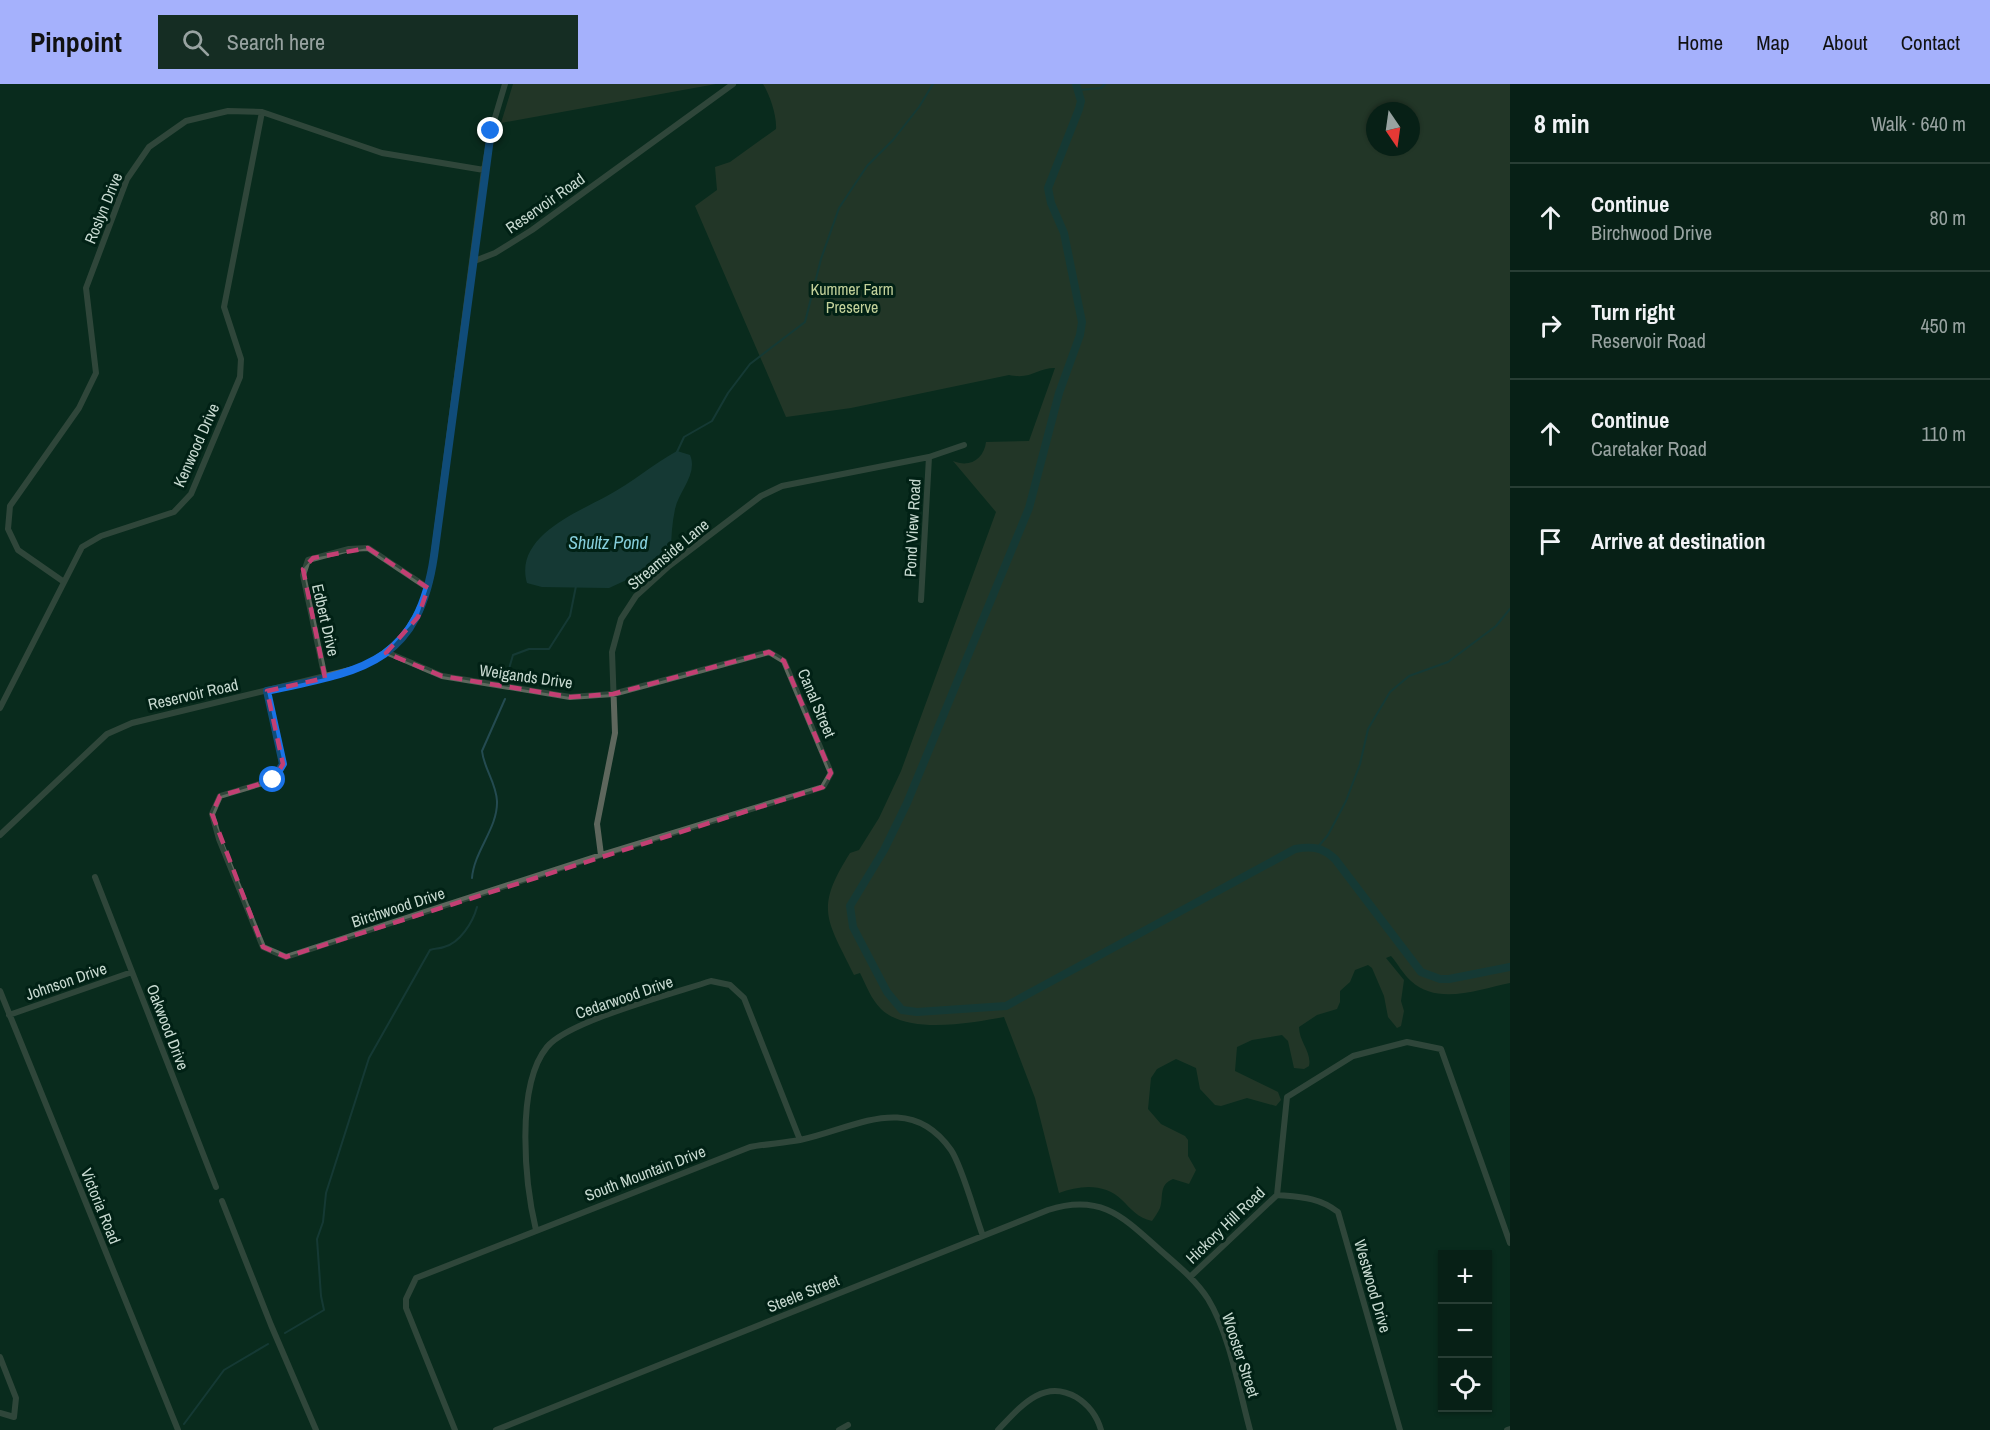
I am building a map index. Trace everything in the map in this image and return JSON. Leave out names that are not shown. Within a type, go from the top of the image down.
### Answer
[{"type":"street","points":[[472,262],[491,131],[505,84]]},
{"type":"street","name":"Reservoir Road","points":[[0,835],[107,734],[132,723],[325,678],[358,668],[386,652],[418,618],[428,588],[472,262],[484,259],[531,230],[733,84]]},
{"type":"street","name":"Roslyn Drive","points":[[8,529],[10,506],[79,408],[96,373],[86,288],[128,179],[149,147],[186,121],[228,111],[262,112],[382,153],[484,170]]},
{"type":"street","name":"Kenwood Drive","points":[[0,708],[82,547],[100,536],[174,512],[190,494],[240,376],[241,359],[224,307],[262,112]]},
{"type":"street","name":"Streamside Lane","points":[[601,855],[597,824],[615,733],[612,652],[621,619],[628,605],[669,566],[761,496],[782,486],[929,457],[964,445]]},
{"type":"street","name":"Pond View Road","points":[[921,600],[929,457]]},
{"type":"street","points":[[0,531],[8,529],[18,550],[64,582]]},
{"type":"street","name":"Edbert Drive","points":[[325,678],[303,575],[308,560],[349,549],[368,548],[428,588]]},
{"type":"street","name":"Weigands Drive","points":[[386,652],[433,673],[456,679],[557,696],[613,694],[769,652]]},
{"type":"street","name":"Canal Street","points":[[769,652],[784,661],[831,773]]},
{"type":"street","name":"Birchwood Drive","points":[[267,691],[283,764],[273,780],[220,796],[212,814],[219,839],[263,947],[286,957],[601,855],[823,787],[831,773]]},
{"type":"street","name":"Oakwood Drive","points":[[95,878],[216,1187]]},
{"type":"street","name":"Johnson Drive","points":[[9,1015],[132,972]]},
{"type":"street","name":"Cedarwood Drive","points":[[536,1230],[531,1209],[525,1126],[531,1081],[547,1047],[575,1026],[711,981],[730,985],[744,998],[800,1140]]},
{"type":"street","name":"Victoria Road","points":[[0,991],[178,1430]]},
{"type":"street","name":"Hickory Hill Road","points":[[1190,1277],[1277,1195],[1287,1097],[1353,1056],[1407,1042],[1441,1049],[1510,1243]]},
{"type":"street","name":"South Mountain Drive","points":[[455,1430],[406,1308],[409,1290],[416,1278],[750,1147],[800,1140],[879,1116],[904,1118],[921,1123],[936,1133],[952,1151],[983,1236]]},
{"type":"street","name":"Westwood Drive","points":[[1277,1195],[1309,1197],[1326,1203],[1338,1212],[1400,1430]]},
{"type":"street","points":[[222,1201],[316,1430]]},
{"type":"street","name":"Steele Street","points":[[496,1430],[1069,1204],[1090,1204],[1122,1216]]},
{"type":"street","name":"Wooster Street","points":[[1122,1216],[1190,1277],[1208,1300],[1222,1332],[1250,1430]]},
{"type":"street","points":[[0,1357],[16,1398],[14,1417],[0,1413]]},
{"type":"street","points":[[998,1430],[1026,1401],[1044,1391],[1066,1392],[1086,1402],[1098,1419],[1101,1430]]},
{"type":"street","points":[[839,1430],[848,1425]]},
{"type":"highlighted area","points":[[368,548],[428,588],[418,617],[386,653],[442,676],[570,697],[613,694],[769,652],[784,661],[831,773],[823,787],[286,957],[263,947],[212,814],[220,796],[273,780],[283,764],[267,691],[325,678],[303,569],[313,558]]},
{"type":"green space","points":[[513,84],[716,84],[501,123]]},
{"type":"green space","name":"Kummer Farm Preserve","points":[[763,84],[1510,84],[1510,983],[1459,994],[1434,993],[1422,989],[1411,981],[1391,956],[1386,958],[1404,980],[1401,1001],[1404,1011],[1401,1026],[1397,1028],[1388,1017],[1384,996],[1372,968],[1368,965],[1355,970],[1350,982],[1340,991],[1340,1002],[1337,1009],[1317,1015],[1299,1027],[1309,1056],[1309,1066],[1304,1069],[1294,1068],[1288,1041],[1282,1035],[1252,1040],[1237,1047],[1235,1071],[1278,1092],[1281,1100],[1276,1106],[1247,1098],[1221,1106],[1215,1105],[1200,1089],[1196,1068],[1176,1059],[1157,1069],[1151,1078],[1148,1109],[1161,1124],[1185,1136],[1188,1140],[1188,1156],[1196,1170],[1189,1184],[1173,1179],[1165,1185],[1160,1208],[1152,1221],[1132,1210],[1115,1194],[1100,1188],[1075,1188],[1059,1193],[1035,1098],[1004,1017],[958,1024],[923,1025],[893,1017],[877,1005],[860,973],[854,975],[831,927],[828,902],[832,888],[850,853],[859,850],[879,818],[901,771],[996,512],[953,461],[970,463],[975,461],[985,448],[986,442],[1029,441],[1055,368],[1023,376],[1009,375],[851,408],[786,417],[695,206],[717,190],[715,167],[730,162],[776,129],[770,100]]},
{"type":"water","name":"Shultz Pond","points":[[677,451],[690,455],[692,469],[675,509],[671,552],[646,571],[609,588],[542,587],[527,583],[525,567],[530,552],[538,540],[550,529],[616,491]]},
{"type":"waterway","points":[[677,452],[684,437],[712,421],[728,393],[750,364],[805,322],[821,259],[839,208],[867,166],[893,140],[919,107],[933,84]]},
{"type":"waterway","points":[[1076,84],[1081,101],[1079,109],[1048,188],[1051,203],[1064,233],[1082,322],[1080,335],[1059,393],[1029,508],[907,803],[884,850],[850,906],[853,927],[887,992],[902,1010],[917,1012],[1006,1006],[1295,849],[1312,848],[1326,852],[1335,859],[1421,972],[1440,979],[1449,979],[1510,967]]},
{"type":"waterway","points":[[1079,90],[1101,88],[1105,84]]},
{"type":"waterway","points":[[508,672],[513,655],[529,649],[549,649],[570,616],[576,586]]},
{"type":"waterway","points":[[1317,848],[1328,835],[1346,801],[1360,764],[1368,729],[1390,692],[1409,676],[1448,662],[1496,626],[1510,609]]},
{"type":"waterway","points":[[472,878],[477,858],[494,821],[497,801],[482,751],[505,699]]},
{"type":"waterway","points":[[285,1333],[324,1310],[317,1239],[323,1222],[326,1193],[369,1058],[430,950],[450,945],[460,937],[469,925],[477,907]]},
{"type":"waterway","points":[[184,1424],[224,1370],[268,1344]]},
{"type":"route","points":[[273,780],[283,764],[267,691],[340,674],[373,661],[404,635],[422,610],[434,556],[481,192],[491,131]]}]
